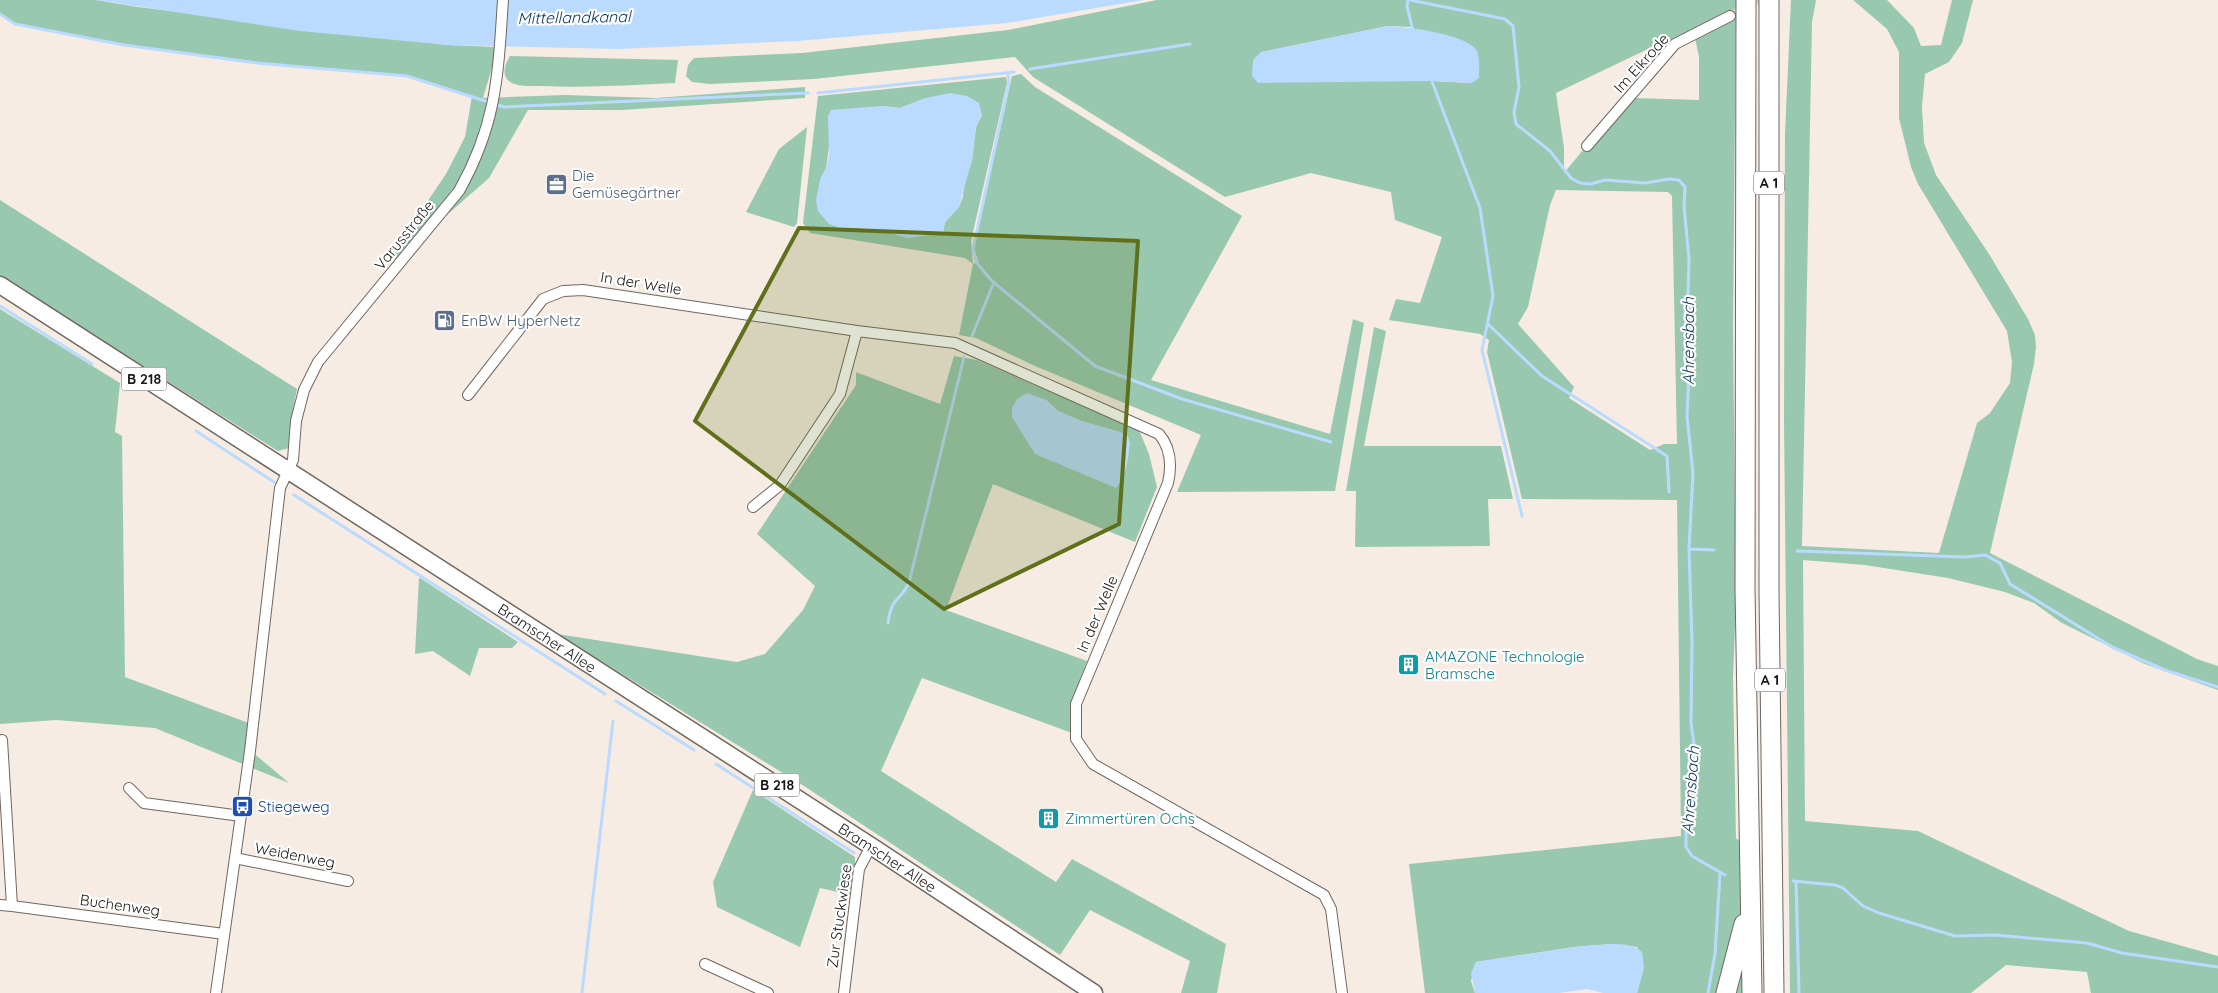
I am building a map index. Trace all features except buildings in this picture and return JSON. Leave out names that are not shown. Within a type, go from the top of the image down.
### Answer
[{"type":"highway","name":"A 1","points":[[1746,0],[1745,589],[1752,993]]},
{"type":"highway","name":"A 1","points":[[1769,0],[1769,592],[1774,993]]},
{"type":"highway","points":[[1726,993],[1750,901]]},
{"type":"main road","name":"Bramscher Allee","points":[[0,285],[872,846],[1084,990]]},
{"type":"street","name":"Varusstraße","points":[[289,472],[293,460],[296,420],[304,390],[318,362],[459,191],[472,168],[495,98],[503,0]]},
{"type":"street","name":"Im Eikrode","points":[[1587,146],[1675,44],[1730,16]]},
{"type":"street","name":"In der Welle","points":[[468,395],[543,299],[563,291],[583,290],[857,331],[955,343],[1158,434],[1165,441],[1171,468],[1168,483],[1076,704],[1076,739],[1093,764],[1324,895],[1331,908],[1342,993]]},
{"type":"street","points":[[753,507],[780,485],[840,394],[857,331]]},
{"type":"street","points":[[216,993],[241,816],[280,488],[289,472]]},
{"type":"street","points":[[2,740],[12,906]]},
{"type":"street","points":[[129,788],[144,802],[241,816]]},
{"type":"street","name":"Zur Stuckwiese","points":[[844,993],[859,869],[872,846]]},
{"type":"street","name":"Weidenweg","points":[[235,858],[348,881]]},
{"type":"street","name":"Buchenweg","points":[[0,905],[224,934]]},
{"type":"street","points":[[704,964],[768,993]]},
{"type":"highlighted area","points":[[799,228],[1138,241],[1119,524],[944,609],[695,421]]},
{"type":"green space","points":[[0,0],[96,0],[138,7],[448,45],[496,47],[494,61],[483,98],[565,95],[656,98],[805,87],[805,98],[622,110],[528,110],[489,178],[432,228],[424,225],[395,262],[394,251],[446,174],[465,137],[472,96],[407,76],[257,63],[124,45],[15,24],[0,14]]},
{"type":"green space","points":[[1157,0],[1736,0],[1733,331],[1736,601],[1733,677],[1736,839],[1749,843],[1749,993],[1637,993],[1644,967],[1637,947],[1611,944],[1574,947],[1476,962],[1471,981],[1475,993],[1425,993],[1409,864],[1681,836],[1677,500],[1522,499],[1487,352],[1489,340],[1480,334],[1389,320],[1396,299],[1420,303],[1442,237],[1395,220],[1391,192],[1311,173],[1225,197],[1033,77],[1015,57],[814,79],[710,84],[692,82],[686,76],[688,65],[694,58],[802,53],[1008,30]],"holes":[[[1388,26],[1411,27],[1472,83],[1432,81],[1262,52]],[[1694,33],[1699,57],[1699,100],[1634,98],[1588,152],[1583,150],[1564,173],[1564,148],[1556,93],[1652,47],[1675,44]],[[1556,190],[1668,192],[1672,196],[1677,444],[1664,444],[1650,450],[1569,398],[1574,387],[1518,324],[1528,307],[1550,205]]]},
{"type":"green space","points":[[1791,0],[1816,0],[1812,22],[1802,546],[1939,553],[1977,423],[1990,413],[2010,383],[2012,362],[2007,331],[1918,184],[1911,167],[1899,118],[1899,52],[1887,29],[1853,0],[1887,0],[1914,28],[1921,46],[1941,45],[1952,0],[1973,0],[1962,43],[1949,62],[1925,74],[1922,106],[1924,143],[1936,175],[1989,254],[2028,319],[2035,335],[2034,364],[1990,553],[2197,659],[2218,666],[2218,690],[2145,664],[2062,623],[2034,603],[2005,592],[1948,578],[1865,565],[1803,560],[1805,821],[1918,831],[2129,931],[2218,956],[2218,993],[2091,993],[2087,972],[2006,965],[1971,993],[1790,993],[1784,420],[1785,134]]},
{"type":"green space","points":[[510,56],[678,60],[675,83],[523,86],[512,83],[506,77],[505,66]]},
{"type":"green space","points":[[1021,74],[1035,87],[1242,216],[1151,380],[1330,434],[1353,319],[1364,323],[1335,491],[1177,492],[1201,435],[1035,366],[976,338],[959,335],[973,264],[978,261],[974,248],[1012,76]]},
{"type":"green space","points":[[1006,77],[1007,83],[971,241],[973,264],[965,258],[810,233],[803,223],[818,96]],"holes":[[[926,98],[982,115],[976,127],[972,160],[964,183],[963,197],[959,207],[945,222],[943,232],[917,234],[840,228],[820,180],[826,168],[830,140],[882,106],[900,108]]]},
{"type":"green space","points":[[807,127],[797,223],[794,227],[746,212],[779,149]]},
{"type":"green space","points":[[0,200],[297,389],[290,424],[289,448],[278,451],[0,276]]},
{"type":"green space","points":[[0,309],[120,383],[115,432],[122,436],[125,677],[254,725],[251,751],[289,783],[155,728],[56,720],[0,724]]},
{"type":"green space","points":[[1374,327],[1386,331],[1364,446],[1501,446],[1513,499],[1488,499],[1490,546],[1355,547],[1356,491],[1346,491]]},
{"type":"green space","points":[[954,356],[977,360],[1139,430],[1149,454],[1157,487],[1135,542],[993,484],[946,610],[1087,661],[1070,706],[1072,733],[922,678],[881,771],[1056,882],[1072,859],[1226,944],[1217,993],[1181,993],[1190,961],[1090,910],[1060,955],[804,786],[557,634],[737,662],[765,654],[803,610],[815,586],[757,534],[856,385],[856,372],[940,404]],"holes":[[[1046,400],[1058,411],[1081,421],[1120,432],[1128,437],[1130,445],[1012,417]]]},
{"type":"green space","points":[[419,578],[518,642],[512,648],[479,648],[470,676],[433,651],[415,654]]},
{"type":"green space","points":[[753,790],[855,857],[855,896],[820,888],[800,947],[717,907],[713,882]]},
{"type":"water","name":"Mittellandkanal","points":[[96,0],[1144,0],[1007,23],[797,41],[618,49],[448,45],[300,31]]},
{"type":"water","points":[[1388,26],[1436,32],[1462,40],[1471,45],[1478,54],[1479,78],[1472,83],[1432,81],[1258,83],[1252,76],[1253,60],[1261,52]]},
{"type":"water","points":[[950,93],[967,96],[979,103],[982,115],[976,127],[972,160],[959,207],[945,222],[943,232],[907,238],[876,229],[840,228],[829,224],[818,211],[816,200],[820,180],[829,156],[828,116],[831,110],[882,106],[900,108],[926,98]]},
{"type":"water","points":[[1027,393],[1046,400],[1058,411],[1081,421],[1120,432],[1128,437],[1127,464],[1116,488],[1035,454],[1012,417],[1012,408],[1017,399]]},
{"type":"water","points":[[1611,944],[1631,946],[1642,952],[1644,967],[1637,993],[1603,993],[1587,989],[1559,993],[1475,993],[1471,973],[1476,962],[1574,947]]},
{"type":"waterway","points":[[1408,0],[1407,6],[1413,31]]},
{"type":"waterway","name":"Ahrensbach","points":[[1410,0],[1505,19],[1513,26],[1519,87],[1514,112],[1516,124],[1550,151],[1571,178],[1580,183],[1591,184],[1605,180],[1645,183],[1669,179],[1679,180],[1685,187],[1684,206],[1689,259],[1687,331],[1690,353],[1687,416],[1693,473],[1689,549],[1692,642],[1691,723],[1695,751],[1686,847],[1692,856],[1725,875]]},
{"type":"waterway","points":[[0,14],[15,24],[124,45],[257,63],[407,76],[504,107],[808,93]]},
{"type":"waterway","points":[[1030,69],[1190,44]]},
{"type":"waterway","points":[[818,93],[1014,72]]},
{"type":"waterway","points":[[1008,74],[1009,82],[973,249],[976,262],[992,281],[1095,366],[1182,399],[1331,442]]},
{"type":"waterway","points":[[1431,79],[1480,208],[1493,296],[1482,350],[1522,516]]},
{"type":"waterway","points":[[972,336],[994,282]]},
{"type":"waterway","points":[[0,306],[92,364]]},
{"type":"waterway","points":[[1488,324],[1542,376],[1667,456],[1669,492]]},
{"type":"waterway","points":[[888,623],[893,605],[909,583],[964,357]]},
{"type":"waterway","points":[[196,431],[274,482]]},
{"type":"waterway","points":[[294,495],[605,694]]},
{"type":"waterway","points":[[1689,549],[1714,550]]},
{"type":"waterway","points":[[1797,551],[1966,557],[1985,555],[2000,563],[2010,584],[2112,647],[2165,670],[2218,687]]},
{"type":"waterway","points":[[616,701],[694,750]]},
{"type":"waterway","points":[[582,993],[613,721]]},
{"type":"waterway","points":[[716,764],[854,853]]},
{"type":"waterway","points":[[1708,993],[1715,954],[1720,874]]},
{"type":"waterway","name":"Ahrensbach","points":[[1793,881],[1835,885],[1843,888],[1863,906],[1879,913],[1955,936],[1995,935],[2087,943],[2122,953],[2218,967]]},
{"type":"waterway","points":[[1796,882],[1799,993]]},
{"type":"tunnel","points":[[1730,16],[1765,0]]},
{"type":"place","name":"Die Gemüsegärtner","points":[[556,184]]},
{"type":"place","name":"EnBW HyperNetz","points":[[445,320]]},
{"type":"place","name":"AMAZONE Technologie Bramsche","points":[[1409,665]]},
{"type":"place","name":"Stiegeweg","points":[[242,806]]},
{"type":"place","name":"Zimmertüren Ochs","points":[[1049,818]]}]
